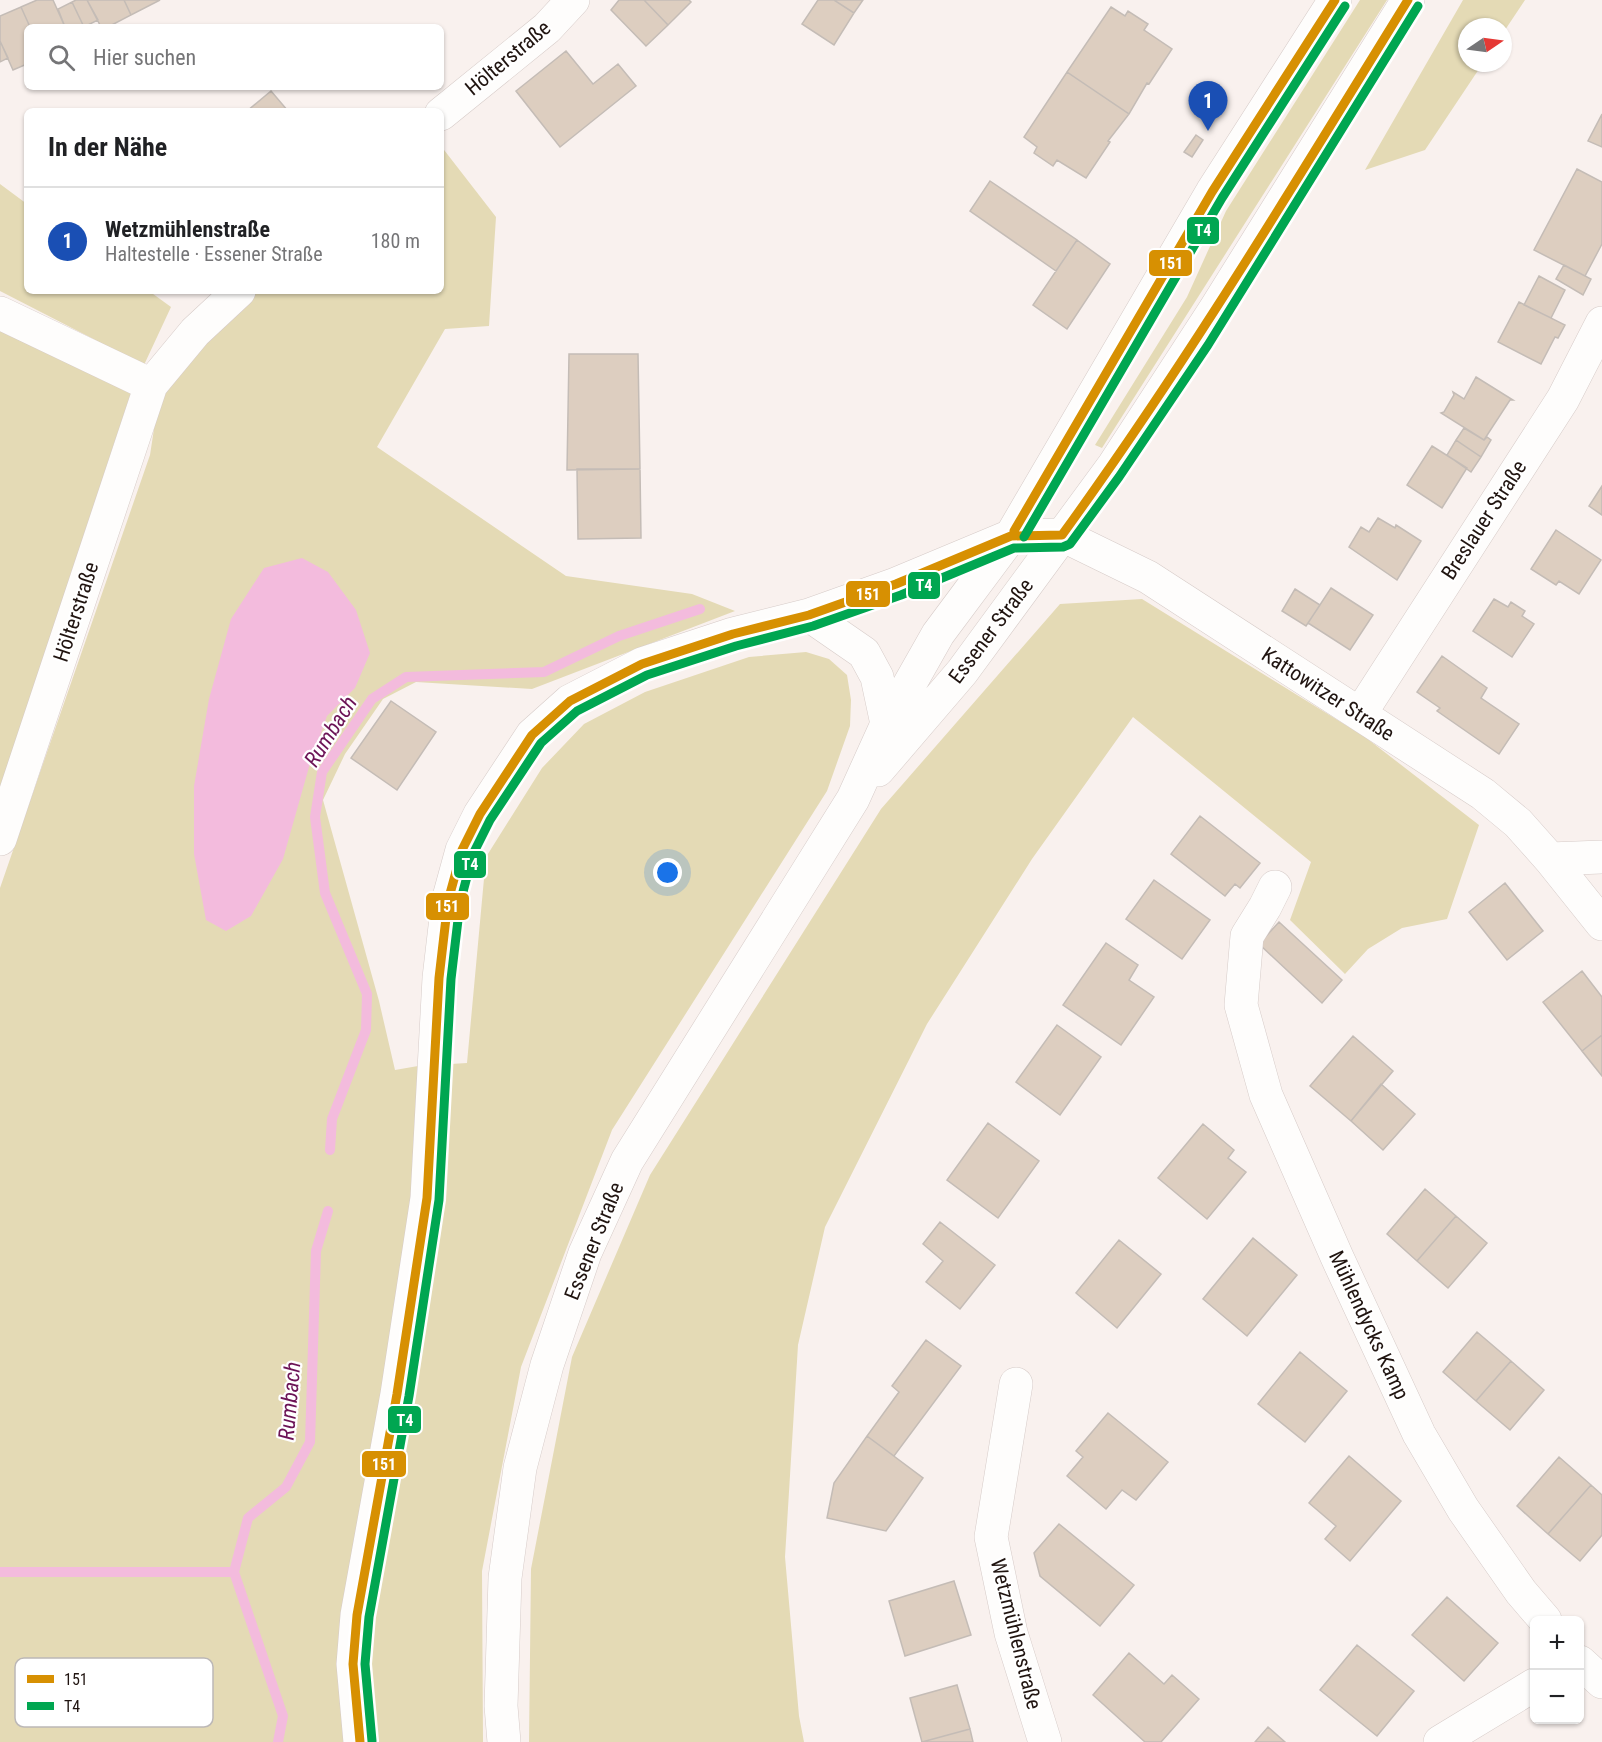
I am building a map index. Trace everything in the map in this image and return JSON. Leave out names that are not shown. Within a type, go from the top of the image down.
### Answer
[{"type":"street","name":"Hölterstraße","points":[[444,112],[547,28],[573,0]]},
{"type":"street","name":"Essener Straße","points":[[504,1742],[501,1706],[505,1578],[520,1468],[547,1365],[585,1253],[627,1161],[854,799],[887,724],[938,634],[1011,536],[1212,192],[1335,0]]},
{"type":"street","name":"Essener Straße","points":[[854,799],[963,672],[1114,465],[1216,308],[1408,0]]},
{"type":"street","name":"Hölterstraße","points":[[0,838],[151,385],[195,332],[236,294]]},
{"type":"street","points":[[0,313],[151,385]]},
{"type":"street","name":"Breslauer Straße","points":[[1360,714],[1563,399],[1602,323]]},
{"type":"street","name":"Kattowitzer Straße","points":[[1011,536],[1062,535],[1149,577],[1483,794],[1518,823],[1602,924]]},
{"type":"street","points":[[360,1742],[353,1664],[357,1615],[397,1394],[427,1198],[439,978],[448,901],[462,850],[480,814],[532,735],[570,701],[642,664],[733,634],[809,615],[896,584],[1011,536]]},
{"type":"street","points":[[809,615],[864,653],[877,677],[887,724]]},
{"type":"street","points":[[1550,859],[1602,857]]},
{"type":"street","name":"Mühlendycks Kamp","points":[[1275,887],[1247,936],[1241,1005],[1266,1095],[1337,1257],[1419,1434],[1463,1509],[1521,1592],[1542,1616]]},
{"type":"street","name":"Wetzmühlenstraße","points":[[1016,1384],[991,1537],[1011,1633],[1045,1742]]},
{"type":"street","points":[[1584,1666],[1602,1682]]},
{"type":"street","points":[[1440,1742],[1530,1687]]},
{"type":"shaded area","points":[[1360,0],[1387,0],[1102,448],[1095,445],[1187,297],[1226,211]]},
{"type":"shaded area","points":[[1463,0],[1525,0],[1512,20],[1458,18],[1458,72],[1477,72],[1425,150],[1365,170]]},
{"type":"shaded area","points":[[444,150],[496,217],[489,326],[445,329],[377,447],[566,576],[692,594],[735,611],[532,689],[416,682],[383,699],[345,754],[323,800],[379,1001],[395,1070],[467,1063],[486,857],[542,768],[584,724],[645,692],[749,657],[806,652],[829,659],[847,675],[851,700],[850,726],[827,791],[612,1130],[521,1367],[482,1571],[483,1742],[0,1742],[0,888],[150,455],[160,390],[247,294],[444,294]]},
{"type":"shaded area","points":[[0,184],[24,202],[24,294],[153,294],[171,307],[144,365],[0,291]]},
{"type":"shaded area","points":[[0,326],[139,392],[0,813]]},
{"type":"shaded area","points":[[302,558],[328,572],[356,610],[370,653],[355,688],[327,716],[309,767],[283,859],[251,916],[226,931],[206,920],[194,854],[194,786],[209,699],[231,619],[264,568]]},
{"type":"shaded area","points":[[1142,599],[1365,737],[1479,825],[1447,919],[1402,928],[1368,949],[1345,974],[1290,920],[1311,862],[1133,717],[1032,859],[927,1024],[825,1227],[798,1345],[785,1557],[799,1716],[804,1742],[529,1742],[531,1569],[572,1357],[650,1175],[881,809],[1060,604]]},
{"type":"building","points":[[37,0],[53,0],[64,24],[29,24],[21,7]]},
{"type":"building","points":[[87,0],[98,20],[90,24],[83,24],[72,2]]},
{"type":"building","points":[[87,0],[124,0],[131,15],[114,24],[99,24]]},
{"type":"building","points":[[124,0],[160,0],[131,15]]},
{"type":"building","points":[[619,0],[644,0],[668,25],[646,46],[611,10]]},
{"type":"building","points":[[644,0],[689,0],[691,2],[668,25]]},
{"type":"building","points":[[818,0],[834,0],[854,13],[834,45],[802,24]]},
{"type":"building","points":[[834,0],[863,0],[854,13]]},
{"type":"building","points":[[72,2],[83,24],[64,24],[58,9]]},
{"type":"building","points":[[21,7],[29,24],[24,24],[24,65],[13,70],[0,41],[0,16]]},
{"type":"building","points":[[1111,7],[1125,16],[1128,11],[1148,24],[1144,30],[1172,49],[1149,84],[1147,83],[1129,114],[1067,72]]},
{"type":"building","points":[[0,41],[8,58],[0,62]]},
{"type":"building","points":[[566,51],[593,84],[618,64],[636,86],[560,147],[516,91]]},
{"type":"building","points":[[1067,72],[1129,114],[1108,141],[1110,142],[1086,178],[1057,160],[1053,166],[1034,153],[1037,147],[1024,137]]},
{"type":"building","points":[[271,91],[285,108],[251,108]]},
{"type":"building","points":[[1602,114],[1602,147],[1588,141]]},
{"type":"building","points":[[1196,135],[1203,140],[1192,157],[1184,152]]},
{"type":"building","points":[[1577,169],[1602,182],[1602,244],[1585,276],[1534,250]]},
{"type":"building","points":[[990,181],[1077,240],[1056,271],[970,211]]},
{"type":"building","points":[[1077,240],[1110,264],[1067,329],[1033,305]]},
{"type":"building","points":[[1564,265],[1591,279],[1583,295],[1556,279]]},
{"type":"building","points":[[1539,276],[1565,290],[1551,318],[1524,305]]},
{"type":"building","points":[[1519,302],[1565,325],[1558,338],[1555,337],[1541,364],[1498,342]]},
{"type":"building","points":[[569,354],[638,354],[640,469],[567,470]]},
{"type":"building","points":[[1476,377],[1513,400],[1510,400],[1484,440],[1441,413],[1444,412],[1454,395],[1453,392],[1464,399]]},
{"type":"building","points":[[1464,428],[1484,440],[1487,437],[1491,440],[1481,457],[1456,440]]},
{"type":"building","points":[[1456,440],[1481,457],[1471,472],[1447,455]]},
{"type":"building","points":[[1432,446],[1467,468],[1442,508],[1407,485]]},
{"type":"building","points":[[577,469],[640,469],[641,538],[578,539]]},
{"type":"building","points":[[1602,486],[1602,515],[1589,506]]},
{"type":"building","points":[[1378,518],[1395,528],[1396,525],[1421,541],[1397,580],[1349,547],[1361,527],[1369,532]]},
{"type":"building","points":[[1556,530],[1601,560],[1579,594],[1559,581],[1556,585],[1531,569]]},
{"type":"building","points":[[1331,588],[1373,615],[1350,650],[1308,623]]},
{"type":"building","points":[[1295,589],[1320,605],[1306,626],[1282,611]]},
{"type":"building","points":[[1494,599],[1508,607],[1511,602],[1525,611],[1522,616],[1534,624],[1512,657],[1473,631]]},
{"type":"building","points":[[1442,656],[1487,688],[1481,698],[1519,724],[1499,754],[1437,711],[1440,708],[1417,692]]},
{"type":"building","points":[[391,701],[436,732],[397,790],[351,758]]},
{"type":"building","points":[[1200,816],[1260,863],[1240,888],[1235,884],[1225,896],[1171,854]]},
{"type":"building","points":[[1154,880],[1210,920],[1182,959],[1126,919]]},
{"type":"building","points":[[1505,883],[1543,931],[1507,960],[1469,912]]},
{"type":"building","points":[[1279,922],[1342,980],[1322,1003],[1259,944]]},
{"type":"building","points":[[1106,943],[1138,965],[1129,980],[1154,997],[1121,1045],[1063,1005]]},
{"type":"building","points":[[1582,971],[1602,997],[1602,1035],[1582,1051],[1543,1002]]},
{"type":"building","points":[[1057,1025],[1101,1057],[1060,1115],[1016,1082]]},
{"type":"building","points":[[1602,1035],[1602,1076],[1582,1051]]},
{"type":"building","points":[[1353,1036],[1393,1071],[1351,1121],[1310,1086]]},
{"type":"building","points":[[1381,1084],[1415,1114],[1383,1150],[1351,1121]]},
{"type":"building","points":[[988,1123],[1039,1161],[998,1218],[947,1180]]},
{"type":"building","points":[[1203,1124],[1234,1150],[1228,1158],[1246,1172],[1207,1219],[1158,1178]]},
{"type":"building","points":[[1425,1189],[1456,1216],[1417,1261],[1387,1234]]},
{"type":"building","points":[[1456,1216],[1487,1243],[1448,1288],[1417,1261]]},
{"type":"building","points":[[940,1222],[995,1265],[960,1309],[926,1282],[943,1261],[923,1244]]},
{"type":"building","points":[[1253,1238],[1297,1275],[1247,1336],[1203,1299]]},
{"type":"building","points":[[1119,1240],[1161,1274],[1117,1328],[1076,1293]]},
{"type":"building","points":[[1477,1332],[1511,1361],[1476,1401],[1443,1372]]},
{"type":"building","points":[[926,1340],[961,1366],[894,1456],[867,1436],[899,1392],[892,1386]]},
{"type":"building","points":[[1300,1352],[1347,1391],[1305,1442],[1258,1404]]},
{"type":"building","points":[[1511,1361],[1544,1390],[1510,1430],[1476,1401]]},
{"type":"building","points":[[1108,1413],[1168,1462],[1136,1500],[1122,1490],[1106,1509],[1067,1476],[1083,1457],[1076,1451]]},
{"type":"building","points":[[867,1436],[923,1478],[886,1531],[827,1518],[834,1483]]},
{"type":"building","points":[[1349,1456],[1401,1501],[1350,1561],[1325,1539],[1336,1526],[1309,1503]]},
{"type":"building","points":[[1559,1457],[1591,1485],[1548,1534],[1517,1506]]},
{"type":"building","points":[[1591,1485],[1602,1495],[1602,1535],[1580,1561],[1548,1534]]},
{"type":"building","points":[[1059,1524],[1134,1585],[1100,1626],[1040,1576],[1034,1553]]},
{"type":"building","points":[[954,1581],[971,1635],[905,1656],[889,1601]]},
{"type":"building","points":[[1447,1597],[1498,1643],[1464,1681],[1412,1635]]},
{"type":"building","points":[[1357,1645],[1414,1691],[1377,1736],[1320,1690]]},
{"type":"building","points":[[1129,1653],[1164,1684],[1172,1675],[1199,1699],[1161,1742],[1145,1742],[1093,1695]]},
{"type":"building","points":[[957,1685],[970,1729],[922,1742],[910,1698]]},
{"type":"building","points":[[1268,1727],[1285,1742],[1255,1742]]},
{"type":"building","points":[[970,1729],[973,1742],[922,1742]]},
{"type":"waterway","name":"Rumbach","points":[[330,1150],[332,1119],[366,1030],[367,994],[325,893],[315,817],[322,772],[372,699],[406,677],[544,672],[619,636],[700,609]]},
{"type":"waterway","name":"Rumbach","points":[[278,1742],[283,1716],[234,1572],[248,1518],[286,1487],[310,1442],[316,1251],[328,1211]]},
{"type":"waterway","points":[[0,1572],[234,1572]]},
{"type":"transit line","name":"151","points":[[1014,531],[1212,192],[1335,0]]},
{"type":"transit line","name":"151","points":[[360,1742],[353,1664],[357,1615],[397,1394],[427,1198],[439,978],[448,901],[462,850],[480,814],[532,735],[570,701],[642,664],[733,634],[809,615],[896,584],[1011,536],[1062,535],[1197,338],[1408,0]]},
{"type":"transit line","name":"T4","points":[[1024,537],[1222,198],[1345,6]]},
{"type":"transit line","name":"T4","points":[[372,1741],[365,1664],[369,1617],[409,1396],[439,1200],[451,979],[460,903],[473,854],[490,820],[541,743],[577,711],[647,675],[736,646],[813,626],[901,595],[1014,548],[1063,547],[1070,544],[1119,477],[1208,345],[1418,6]]},
{"type":"place","name":"Wetzmühlenstraße","points":[[1208,131]]}]
